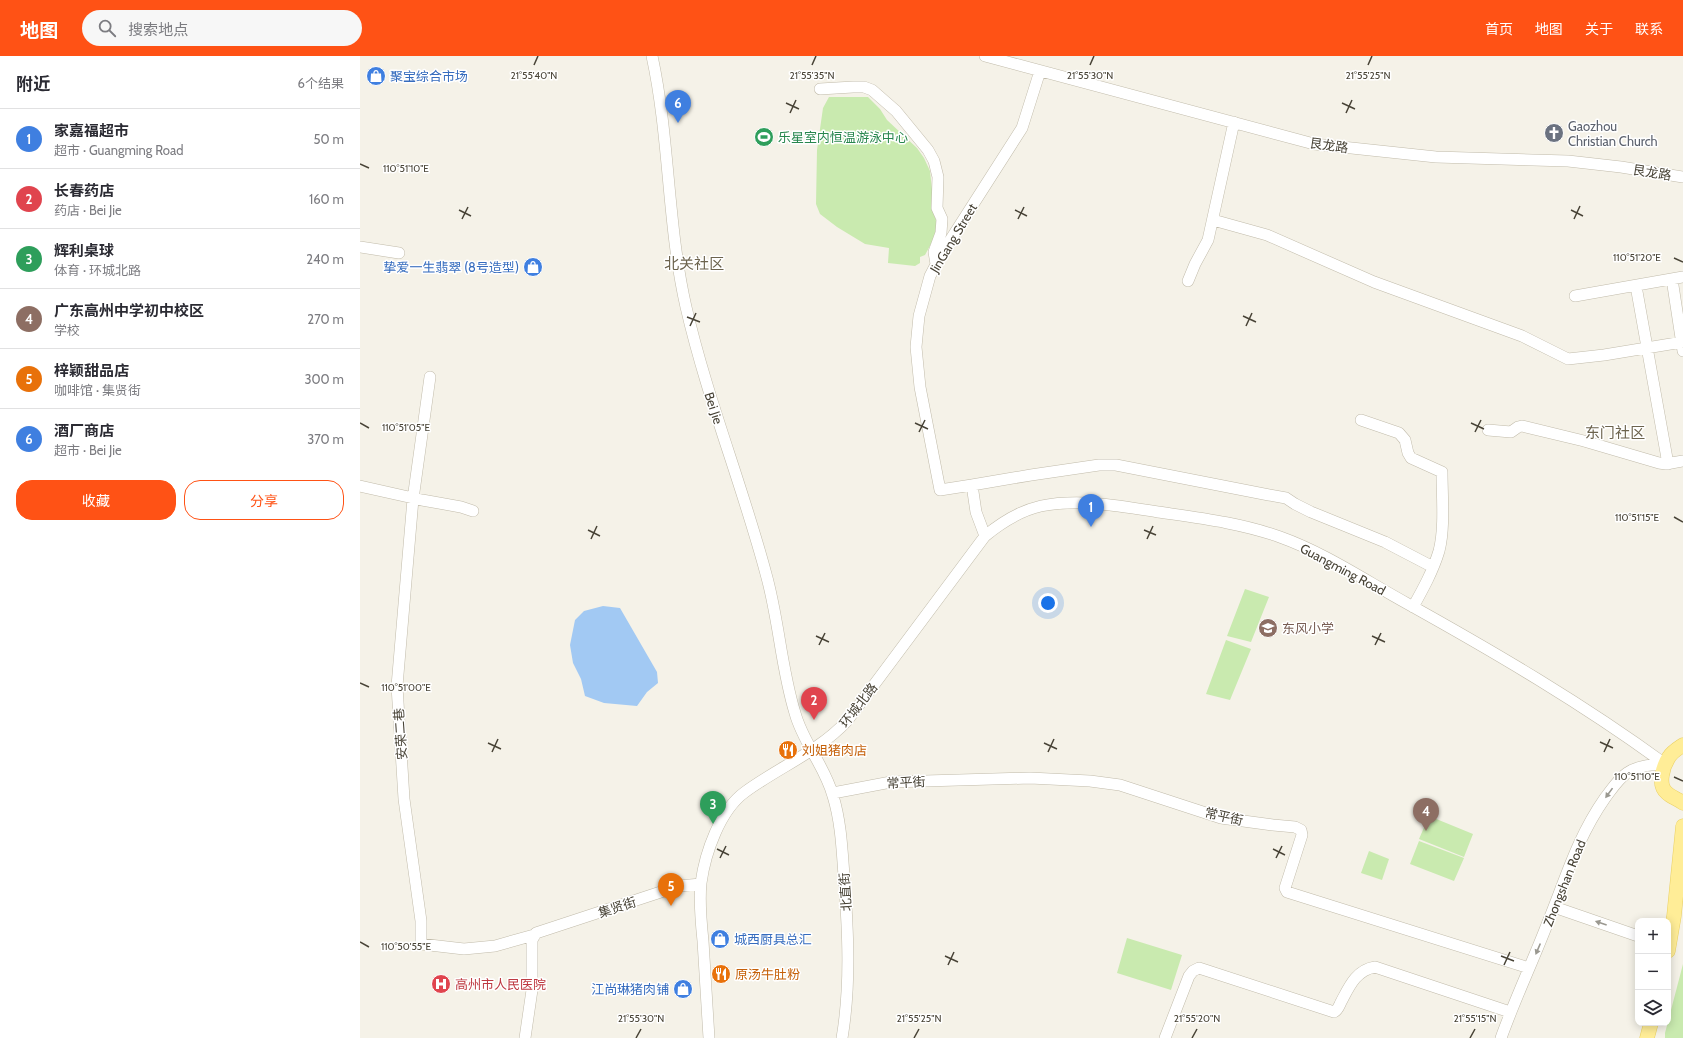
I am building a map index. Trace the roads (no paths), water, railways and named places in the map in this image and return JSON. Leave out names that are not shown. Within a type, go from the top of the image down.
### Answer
[{"type":"main road","points":[[1683,745],[1675,750],[1665,764],[1662,772],[1663,788],[1666,793],[1683,803]]},
{"type":"main road","points":[[1671,930],[1675,908],[1683,826]]},
{"type":"main road","points":[[1647,1038],[1650,1026]]},
{"type":"street","name":"Bei Jie","points":[[652,56],[658,81],[664,127],[673,232],[686,307],[705,379],[751,519],[767,578],[794,712],[800,729],[811,751]]},
{"type":"street","name":"艮龙路","points":[[985,56],[1314,144],[1436,157],[1568,161],[1608,165],[1683,177]]},
{"type":"street","name":"JinGang Street","points":[[972,485],[940,490],[920,387],[916,347],[918,316],[930,278],[936,265],[1022,128],[1040,71]]},
{"type":"street","points":[[820,89],[864,87],[872,90],[896,111],[928,150],[934,161],[938,177],[937,208],[942,219],[941,233],[934,252],[936,265]]},
{"type":"street","points":[[1188,281],[1208,240],[1234,122]]},
{"type":"street","points":[[1213,220],[1267,235],[1374,282],[1522,336],[1568,359],[1573,360],[1647,348],[1682,345],[1677,278],[1575,296]]},
{"type":"street","points":[[360,247],[399,253]]},
{"type":"street","points":[[1636,286],[1668,464]]},
{"type":"street","name":"安荣二巷","points":[[421,944],[421,921],[404,799],[397,686],[413,498],[430,377]]},
{"type":"street","points":[[1361,420],[1399,433],[1405,440],[1408,453],[1411,458],[1442,472],[1441,535],[1439,552],[1426,583],[1412,607]]},
{"type":"street","points":[[1488,430],[1511,432],[1519,426],[1524,426],[1584,441],[1659,463],[1668,464],[1683,461]]},
{"type":"street","points":[[985,536],[976,512],[972,485],[1099,465],[1116,465],[1283,497],[1310,512],[1375,537],[1433,567]]},
{"type":"street","points":[[360,486],[461,507],[473,511]]},
{"type":"street","name":"Guangming Road","points":[[985,536],[999,524],[1016,514],[1053,504],[1082,503],[1126,507],[1218,521],[1260,530],[1324,557],[1556,689],[1632,739],[1665,764]]},
{"type":"street","name":"环城北路","points":[[709,1038],[700,907],[701,884],[712,841],[721,821],[734,800],[811,751],[837,731],[847,721],[985,536]]},
{"type":"street","name":"北直街","points":[[811,751],[825,775],[833,793],[840,832],[848,938],[846,1005],[842,1038]]},
{"type":"street","name":"Zhongshan Road","points":[[1501,1038],[1575,851],[1593,816],[1615,785],[1626,774],[1641,766],[1665,764]]},
{"type":"street","name":"常平街","points":[[833,793],[897,782],[1030,778],[1090,781],[1123,786],[1221,818],[1297,827],[1301,830],[1302,835],[1285,888],[1288,892],[1529,968]]},
{"type":"street","name":"集贤街","points":[[421,944],[464,949],[496,946],[534,935],[538,932],[679,886],[701,884]]},
{"type":"street","points":[[1554,907],[1635,935]]},
{"type":"street","points":[[525,1038],[532,990],[532,940],[534,935]]},
{"type":"street","points":[[1165,1038],[1189,976],[1193,971],[1199,968],[1334,1012],[1339,1008],[1355,978],[1368,969],[1375,967],[1510,1012]]},
{"type":"water","points":[[603,606],[620,608],[657,672],[658,683],[647,692],[637,706],[604,703],[585,696],[581,679],[573,663],[570,645],[575,620],[584,611]]},
{"type":"place","name":"聚宝综合市场","points":[[376,76]]},
{"type":"place","name":"酒厂商店","points":[[678,123]]},
{"type":"place","name":"Gaozhou Christian Church","points":[[1554,133]]},
{"type":"place","name":"乐星室内恒温游泳中心","points":[[764,137]]},
{"type":"place","name":"挚爱一生翡翠 (8号造型)","points":[[533,267]]},
{"type":"place","name":"家嘉福超市","points":[[1091,527]]},
{"type":"place","name":"东风小学","points":[[1268,628]]},
{"type":"place","name":"长春药店","points":[[814,720]]},
{"type":"place","name":"刘姐猪肉店","points":[[788,750]]},
{"type":"place","name":"辉利桌球","points":[[713,824]]},
{"type":"place","name":"广东高州中学初中校区","points":[[1426,831]]},
{"type":"place","name":"梓颖甜品店","points":[[671,906]]},
{"type":"place","name":"城西厨具总汇","points":[[720,939]]},
{"type":"place","name":"原汤牛肚粉","points":[[721,974]]},
{"type":"place","name":"高州市人民医院","points":[[441,984]]},
{"type":"place","name":"江尚琳猪肉铺","points":[[683,989]]},
{"type":"district","name":"北关社区","points":[[694,264]]},
{"type":"district","name":"东门社区","points":[[1615,433]]}]
